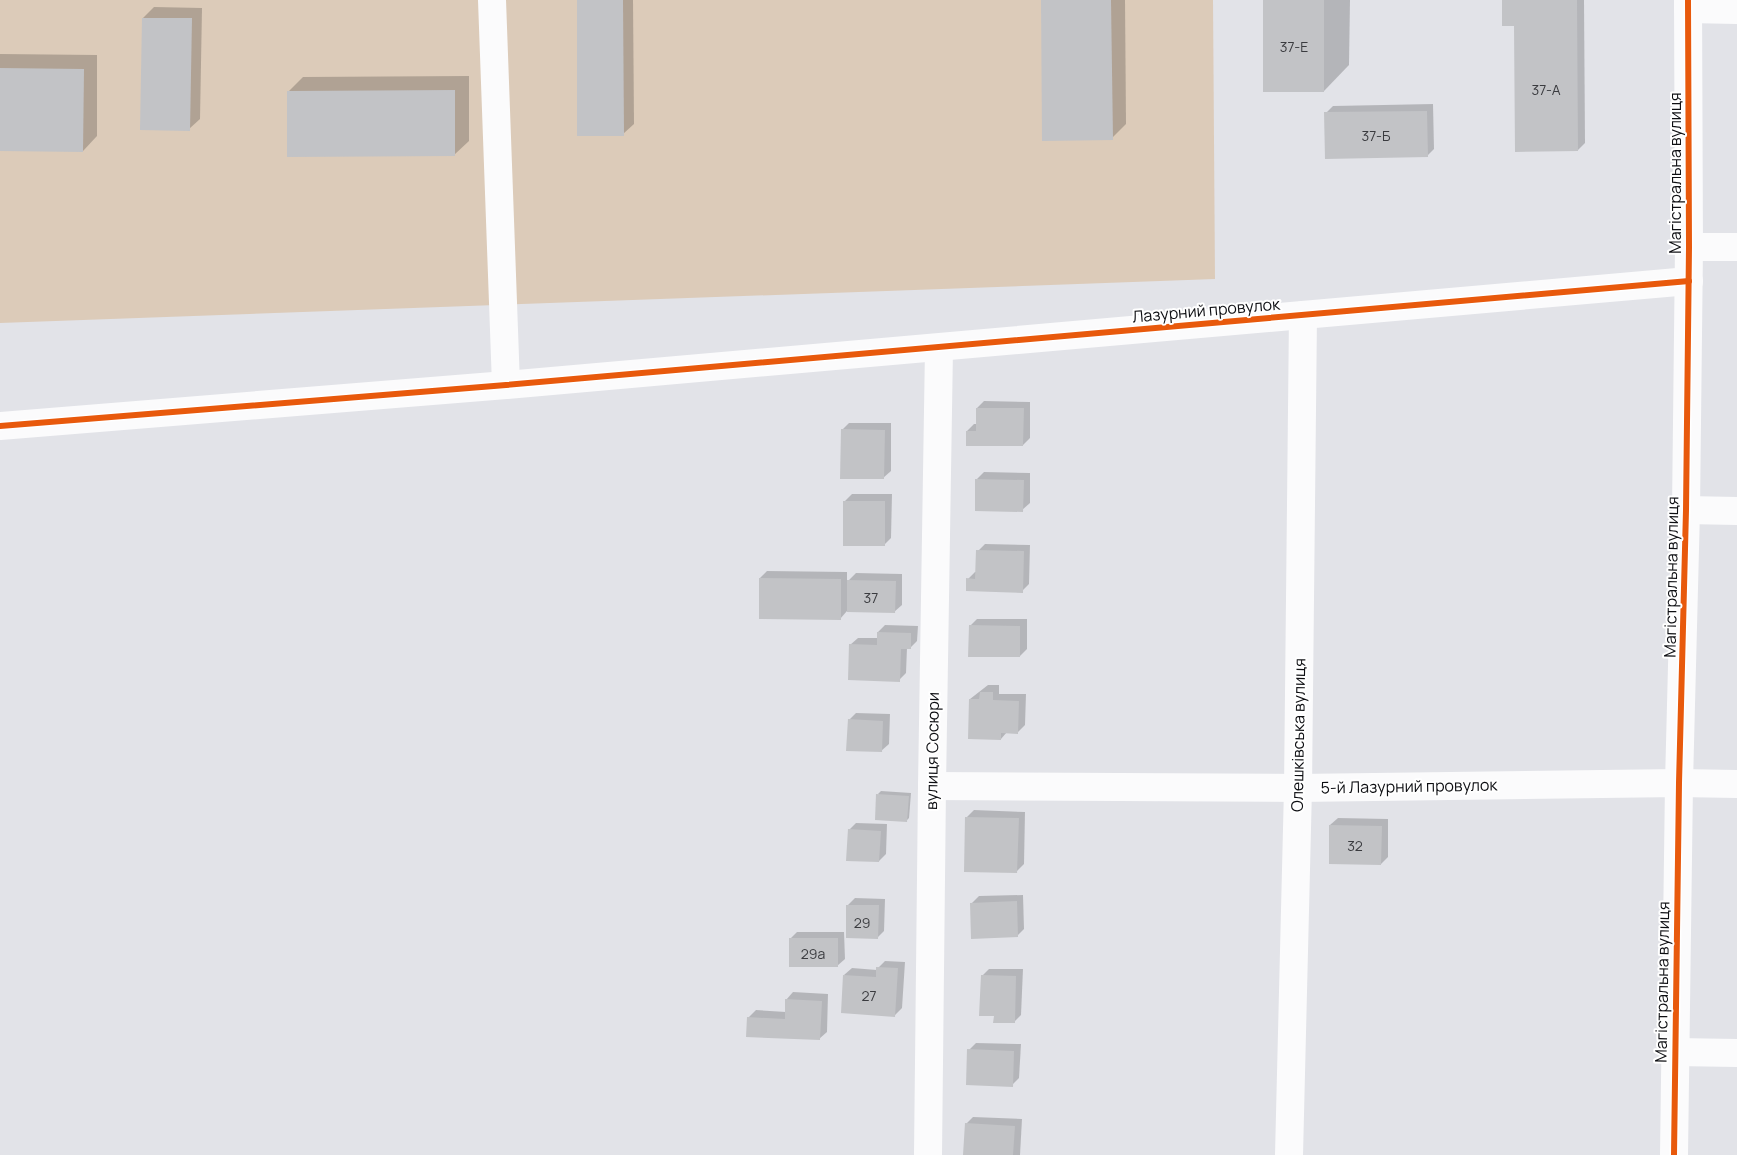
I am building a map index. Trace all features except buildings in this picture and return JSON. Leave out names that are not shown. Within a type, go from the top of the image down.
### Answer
[{"type":"street","points":[[492,0],[506,385]]},
{"type":"street","points":[[1688,4],[1737,10]]},
{"type":"street","name":"Магістральна вулиця","points":[[1674,1155],[1679,783],[1686,510],[1689,248],[1688,4]]},
{"type":"street","points":[[1689,248],[1737,246]]},
{"type":"street","name":"Лазурний провулок","points":[[0,426],[939,348],[1688,281]]},
{"type":"street","name":"Олешківська вулиця","points":[[1289,1155],[1298,788],[1303,315]]},
{"type":"street","name":"вулиця Сосюри","points":[[928,1155],[939,348]]},
{"type":"street","points":[[1686,510],[1737,511]]},
{"type":"street","name":"5-й Лазурний провулок","points":[[932,786],[1298,788],[1679,783],[1737,784]]},
{"type":"street","points":[[1675,1052],[1737,1053]]},
{"type":"shaded area","points":[[0,0],[1213,0],[1215,279],[0,323]]},
{"type":"cycle path","points":[[1674,1155],[1679,783],[1686,510],[1689,247],[1688,0]]},
{"type":"cycle path","points":[[0,426],[506,385],[1689,281]]}]
